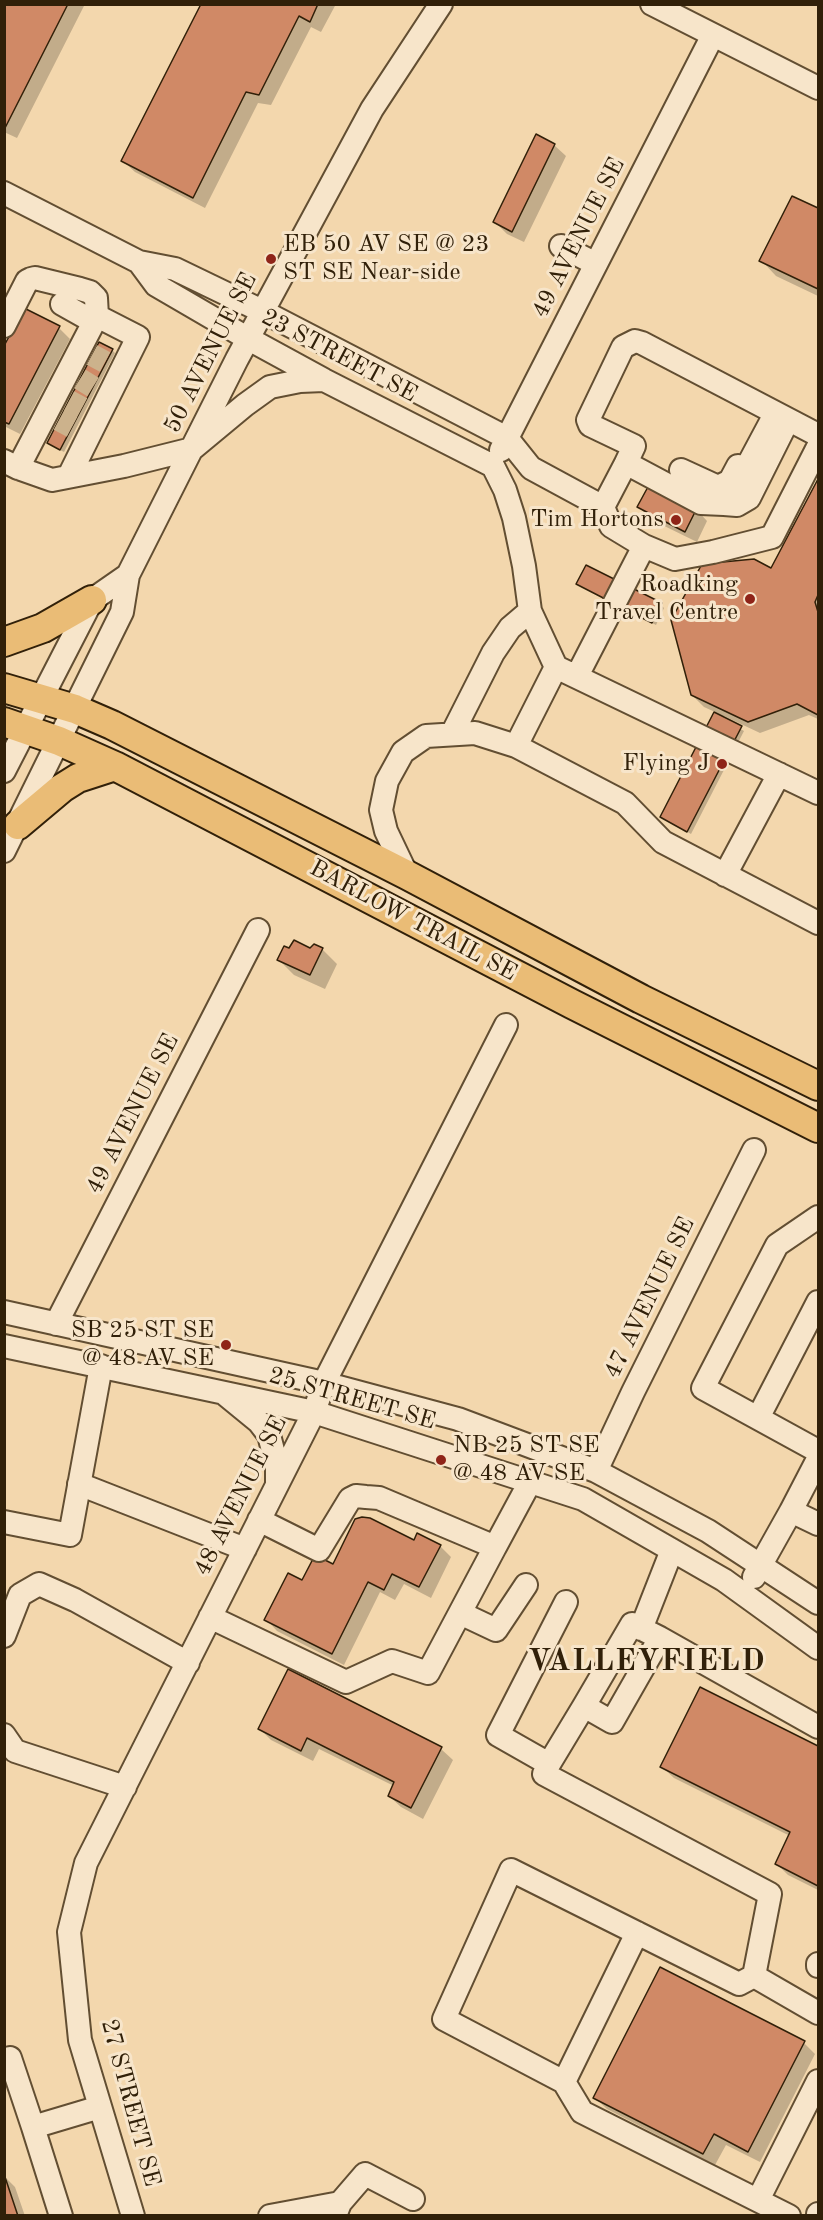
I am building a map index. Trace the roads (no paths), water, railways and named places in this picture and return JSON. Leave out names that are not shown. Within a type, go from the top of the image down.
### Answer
[{"type":"main road","points":[[4,642],[43,628],[92,600]]},
{"type":"main road","name":"BARLOW TRAIL SE","points":[[4,688],[75,709],[112,725],[407,875],[641,999],[819,1086]]},
{"type":"main road","name":"BARLOW TRAIL SE","points":[[16,725],[115,766],[572,1004],[819,1128]]},
{"type":"main road","points":[[18,825],[62,788],[78,778],[115,766]]},
{"type":"street","name":"50 AVENUE SE","points":[[4,851],[122,612],[128,575],[247,338],[372,109],[441,4]]},
{"type":"street","points":[[652,4],[819,88]]},
{"type":"street","name":"49 AVENUE SE","points":[[493,466],[713,35]]},
{"type":"street","name":"23 STREET SE","points":[[7,201],[139,262],[175,269],[262,311],[507,438]]},
{"type":"street","points":[[561,246],[596,264]]},
{"type":"street","name":"23 STREET SE","points":[[139,262],[156,285],[247,338],[493,466]]},
{"type":"street","points":[[4,326],[27,281],[35,278],[90,292],[96,298],[95,319],[100,359],[71,414],[11,464],[52,480],[192,449],[270,387],[300,381],[324,380]]},
{"type":"street","points":[[62,304],[138,337],[100,359],[71,414],[69,476]]},
{"type":"street","points":[[603,507],[634,446],[590,425],[588,420],[623,347],[628,343],[634,341],[642,343],[819,435]]},
{"type":"street","points":[[681,470],[718,487],[725,485],[776,413]]},
{"type":"street","points":[[626,463],[701,503],[724,504],[733,493],[776,413]]},
{"type":"street","points":[[507,438],[531,468],[603,507],[611,526],[644,546],[675,559],[772,537],[819,447]]},
{"type":"street","points":[[493,466],[506,490],[514,518],[530,611],[556,666],[819,793]]},
{"type":"street","points":[[577,676],[644,546]]},
{"type":"street","name":"50 AVENUE SE","points":[[4,771],[16,725],[41,699],[92,600],[128,575]]},
{"type":"street","points":[[453,734],[493,653],[510,628],[530,611]]},
{"type":"street","points":[[516,746],[556,666]]},
{"type":"street","points":[[407,875],[386,831],[381,810],[387,781],[403,753],[426,736],[475,733],[516,746],[625,803],[663,842],[819,923]]},
{"type":"street","points":[[725,875],[779,774]]},
{"type":"street","name":"49 AVENUE SE","points":[[56,1324],[258,930]]},
{"type":"street","name":"48 AVENUE SE","points":[[69,1932],[86,1863],[314,1412],[324,1383],[506,1025]]},
{"type":"street","name":"47 AVENUE SE","points":[[596,1471],[753,1150]]},
{"type":"street","points":[[819,1217],[777,1245],[703,1389],[819,1451]]},
{"type":"street","points":[[758,1418],[819,1302]]},
{"type":"street","name":"25 STREET SE","points":[[4,1312],[324,1383],[458,1419],[596,1471],[708,1531],[819,1603]]},
{"type":"street","name":"25 STREET SE","points":[[4,1346],[314,1412],[583,1499],[724,1580],[819,1648]]},
{"type":"street","points":[[4,1522],[70,1535],[101,1366]]},
{"type":"street","points":[[222,1392],[259,1422],[269,1435],[277,1466],[277,1484]]},
{"type":"street","points":[[744,1594],[819,1459]]},
{"type":"street","points":[[210,1617],[346,1682],[392,1661],[428,1673],[530,1482]]},
{"type":"street","points":[[79,1484],[245,1549]]},
{"type":"street","points":[[259,1520],[319,1550],[350,1499],[356,1496],[379,1498],[495,1547]]},
{"type":"street","points":[[790,1511],[819,1524]]},
{"type":"street","points":[[584,1706],[612,1722],[650,1634],[672,1550]]},
{"type":"street","points":[[4,1636],[12,1594],[39,1584],[75,1600],[188,1663]]},
{"type":"street","points":[[460,1613],[496,1630],[526,1585]]},
{"type":"street","points":[[549,1764],[498,1735],[566,1602]]},
{"type":"street","points":[[754,1976],[770,1894],[544,1774],[632,1624],[819,1727]]},
{"type":"street","points":[[4,1735],[15,1751],[125,1787]]},
{"type":"street","points":[[754,1976],[739,1984],[511,1870],[444,2019],[564,2082],[582,2112],[789,2216]]},
{"type":"street","name":"27 STREET SE","points":[[69,1932],[80,2040],[133,2216]]},
{"type":"street","points":[[564,2082],[636,1933]]},
{"type":"street","points":[[754,1976],[819,2013]]},
{"type":"street","points":[[10,2058],[61,2216]]},
{"type":"street","points":[[758,2200],[819,2081]]},
{"type":"street","points":[[33,2127],[100,2107]]},
{"type":"street","points":[[270,2216],[337,2209],[365,2175],[413,2199]]},
{"type":"tunnel","points":[[92,355],[105,362]]},
{"type":"tunnel","points":[[80,379],[93,387]]},
{"type":"tunnel","points":[[69,401],[82,408]]},
{"type":"tunnel","points":[[59,420],[72,427]]},
{"type":"place","name":"EB 50 AV SE @ 23 ST SE Near-side","points":[[271,259]]},
{"type":"place","name":"Tim Hortons","points":[[676,520]]},
{"type":"place","name":"Roadking Travel Centre","points":[[750,599]]},
{"type":"place","name":"Flying J","points":[[722,764]]},
{"type":"place","name":"SB 25 ST SE @ 48 AV SE","points":[[226,1345]]},
{"type":"place","name":"NB 25 ST SE @ 48 AV SE","points":[[441,1460]]},
{"type":"district","name":"VALLEYFIELD","points":[[647,1662]]}]
